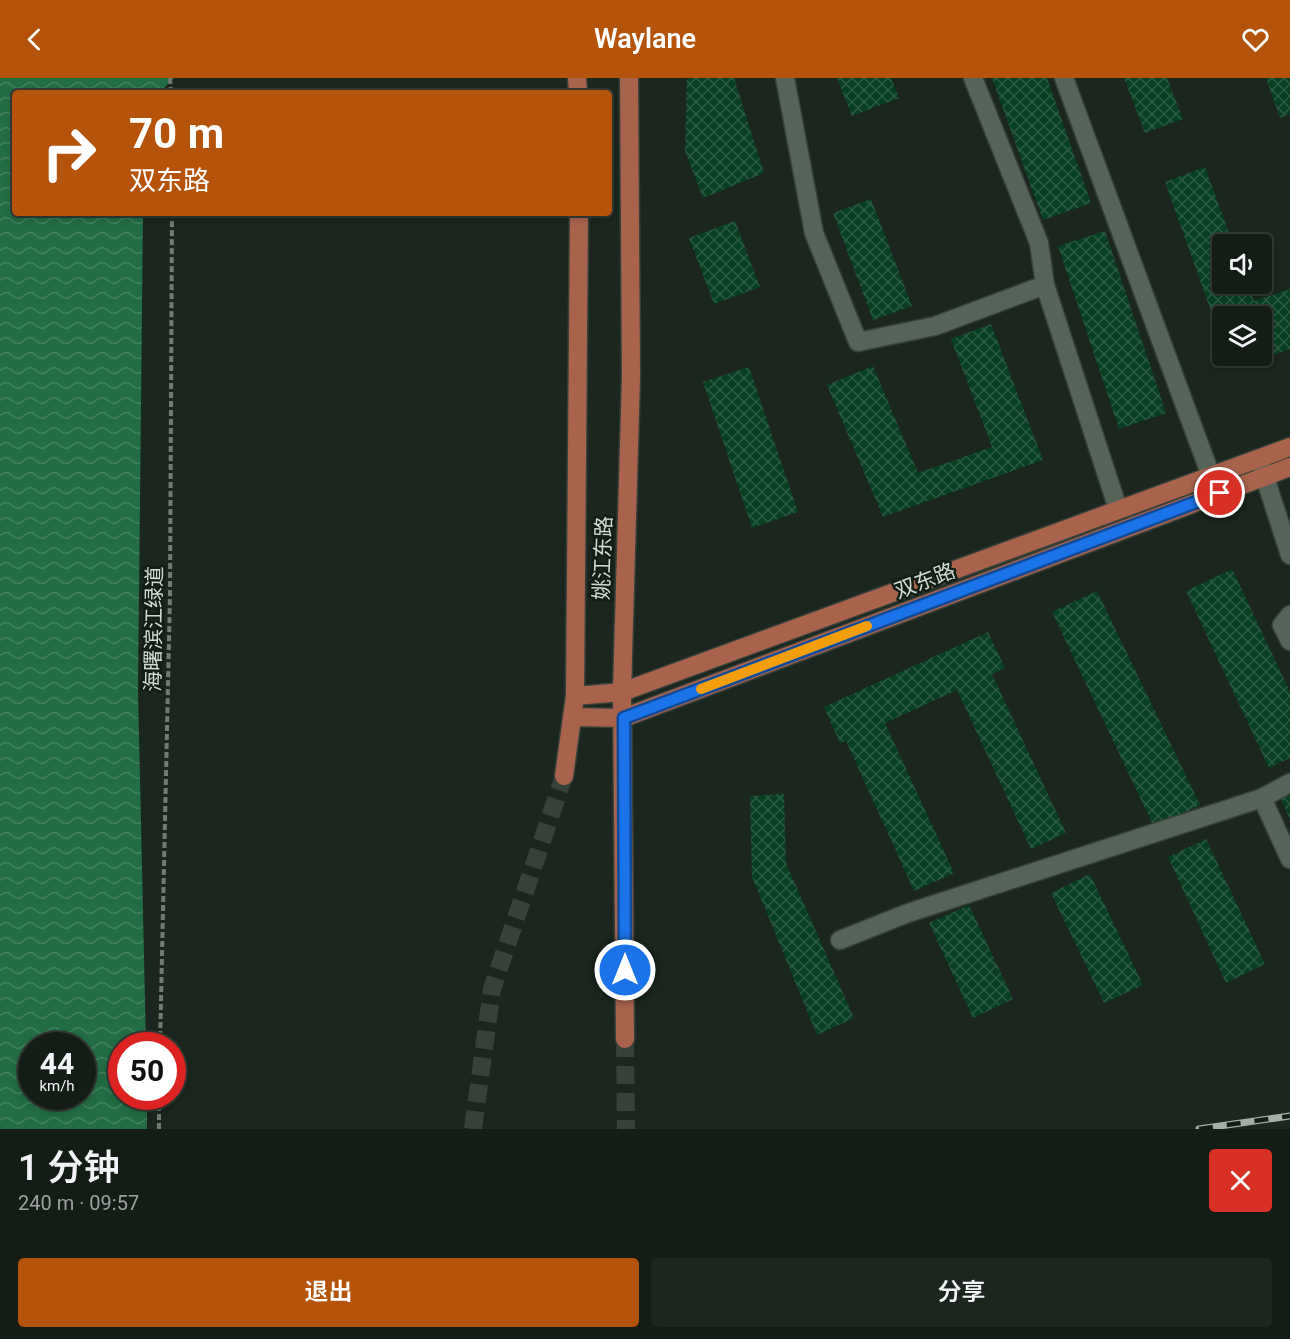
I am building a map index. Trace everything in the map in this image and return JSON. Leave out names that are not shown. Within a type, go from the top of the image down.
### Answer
[{"type":"main road","name":"姚江东路","points":[[625,1039],[622,692],[631,376],[628,78]]},
{"type":"main road","name":"姚江东路","points":[[564,776],[574,696],[579,216]]},
{"type":"main road","name":"双东路","points":[[574,696],[622,692],[1290,447]]},
{"type":"main road","name":"双东路","points":[[572,717],[624,718],[1290,467]]},
{"type":"lane","points":[[784,78],[814,233],[858,342],[935,326],[1045,285]]},
{"type":"lane","points":[[974,78],[1039,243],[1045,285],[1118,509]]},
{"type":"lane","points":[[1064,78],[1211,476]]},
{"type":"lane","points":[[1258,458],[1290,555]]},
{"type":"lane","points":[[1290,615],[1282,625],[1290,641]]},
{"type":"lane","points":[[840,940],[908,913],[1262,798],[1290,783]]},
{"type":"lane","points":[[1262,798],[1290,859]]},
{"type":"path","name":"海曙滨江绿道","points":[[160,1032],[170,595],[172,216]]},
{"type":"path","points":[[159,1110],[159,1129]]},
{"type":"water","points":[[0,78],[174,78],[162,90],[12,90],[12,216],[143,216],[138,690],[146,1032],[108,1032],[108,1110],[147,1110],[147,1129],[0,1129]]},
{"type":"building","points":[[687,78],[734,78],[764,173],[703,198],[685,151]]},
{"type":"building","points":[[837,78],[891,78],[899,98],[852,116]]},
{"type":"building","points":[[992,78],[1047,78],[1091,203],[1043,220]]},
{"type":"building","points":[[1124,78],[1167,78],[1183,119],[1145,133]]},
{"type":"building","points":[[1266,78],[1290,78],[1290,114],[1280,118]]},
{"type":"building","points":[[1205,167],[1229,234],[1212,234],[1212,294],[1251,294],[1254,301],[1290,289],[1290,349],[1272,355],[1272,306],[1212,306],[1212,314],[1165,182]]},
{"type":"building","points":[[871,199],[912,306],[873,320],[833,213]]},
{"type":"building","points":[[735,221],[760,287],[714,304],[689,238]]},
{"type":"building","points":[[1105,231],[1166,413],[1119,429],[1058,246]]},
{"type":"building","points":[[991,324],[1043,460],[883,517],[827,385],[873,366],[918,473],[992,447],[951,339]]},
{"type":"building","points":[[749,367],[798,512],[752,528],[703,382]]},
{"type":"building","points":[[1232,569],[1290,692],[1290,758],[1269,768],[1186,591]]},
{"type":"building","points":[[1097,591],[1200,805],[1154,827],[1052,612]]},
{"type":"building","points":[[988,632],[1005,668],[992,674],[1066,833],[1031,849],[957,690],[885,723],[954,873],[914,891],[846,741],[840,743],[824,707]]},
{"type":"building","points":[[1290,790],[1290,819],[1279,795]]},
{"type":"building","points":[[784,794],[786,863],[854,1018],[817,1035],[752,877],[750,796]]},
{"type":"building","points":[[1206,839],[1265,964],[1226,983],[1168,857]]},
{"type":"building","points":[[1090,874],[1143,985],[1104,1003],[1051,893]]},
{"type":"building","points":[[969,905],[1013,999],[973,1018],[929,923]]},
{"type":"tunnel","points":[[473,1129],[492,989],[564,776]]},
{"type":"tunnel","points":[[625,1039],[626,1129]]},
{"type":"railway","points":[[1199,1129],[1290,1116]]},
{"type":"slow traffic","points":[[701,689],[867,626]]},
{"type":"route","points":[[625,970],[624,718],[1220,493]]}]
